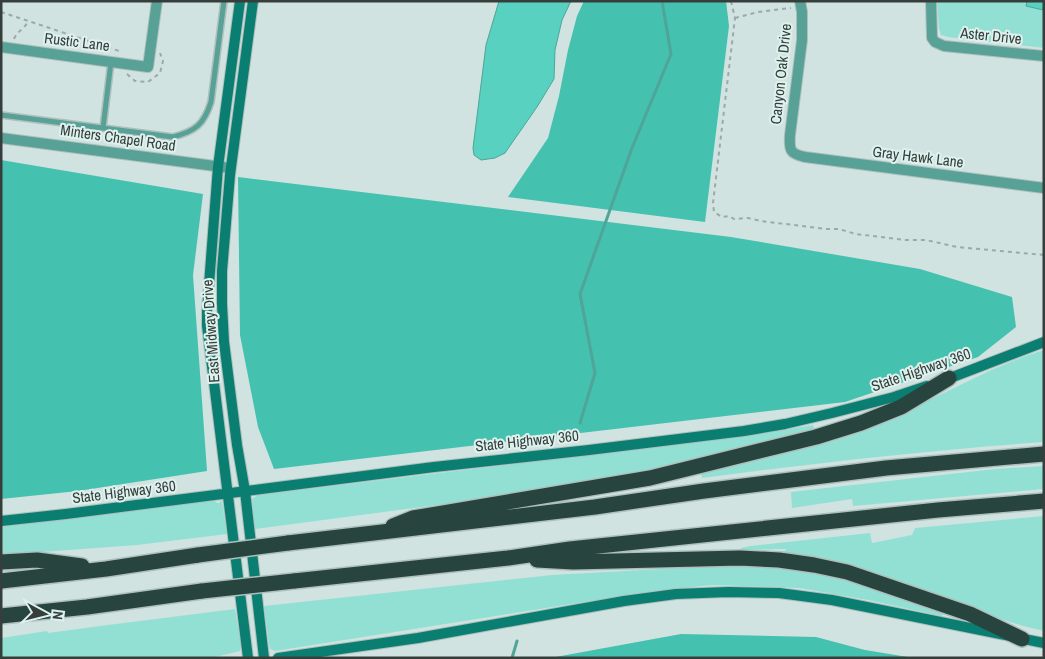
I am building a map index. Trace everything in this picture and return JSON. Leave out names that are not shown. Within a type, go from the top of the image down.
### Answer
[{"type":"highway","points":[[373,533],[413,518],[650,478],[816,437],[901,407],[949,378]]},
{"type":"highway","points":[[1,581],[106,569],[288,543],[585,508],[704,490],[876,469],[1044,454]]},
{"type":"highway","points":[[1,616],[87,607],[202,591],[508,558],[570,549],[938,510],[1044,501]]},
{"type":"highway","points":[[508,558],[573,562],[740,558],[779,560],[814,565],[847,572],[970,614],[1022,639]]},
{"type":"highway","points":[[1,562],[37,560],[106,569]]},
{"type":"highway","points":[[1,627],[87,607]]},
{"type":"main road","name":"East Midway Drive","points":[[240,1],[218,167],[207,326],[248,658]]},
{"type":"main road","name":"East Midway Drive","points":[[253,1],[230,168],[222,271],[222,304],[224,342],[264,658]]},
{"type":"main road","name":"State Highway 360","points":[[1,521],[228,494],[406,470],[744,431],[785,424],[894,397],[1044,342]]},
{"type":"main road","points":[[278,658],[418,638],[624,601],[676,594],[728,592],[779,593],[832,600],[1044,643]]},
{"type":"street","name":"Aster Drive","points":[[930,1],[932,38],[944,46],[1044,56]]},
{"type":"street","name":"Rustic Lane","points":[[1,48],[115,58],[148,67],[154,2]]},
{"type":"street","name":"Canyon Oak Drive","points":[[791,150],[790,135],[802,40],[802,12],[800,4]]},
{"type":"street","name":"Minters Chapel Road","points":[[1,138],[230,168]]},
{"type":"street","name":"Gray Hawk Lane","points":[[791,150],[796,155],[805,157],[1044,188]]},
{"type":"lane","points":[[1,115],[173,137],[186,134],[199,125],[207,114],[211,102],[224,1]]},
{"type":"lane","points":[[103,128],[115,58]]},
{"type":"path","points":[[732,1],[735,18],[713,203],[714,212],[722,217],[729,216],[734,219],[748,218],[826,229],[839,229],[856,234],[895,239],[926,240],[957,247],[1044,255]]},
{"type":"path","points":[[735,18],[800,4]]},
{"type":"path","points":[[1,12],[119,51],[115,58]]},
{"type":"path","points":[[13,41],[16,34],[24,28],[28,21]]},
{"type":"path","points":[[50,46],[52,40],[66,40],[68,34]]},
{"type":"shaded area","points":[[499,1],[571,1],[562,20],[555,50],[554,79],[505,153],[495,158],[481,160],[474,155],[473,148],[486,45]]},
{"type":"shaded area","points":[[584,1],[726,1],[729,26],[705,222],[508,197],[548,138],[568,50],[577,16]]},
{"type":"shaded area","points":[[937,1],[1044,1],[1044,48],[941,35]]},
{"type":"shaded area","points":[[1027,1],[1044,1],[1043,10],[1026,6]]},
{"type":"shaded area","points":[[1,160],[203,194],[193,275],[207,471],[78,491],[1,499]]},
{"type":"shaded area","points":[[238,177],[731,237],[920,269],[1012,297],[1016,327],[978,357],[845,402],[274,469],[258,427],[240,335]]},
{"type":"shaded area","points":[[1044,350],[1044,442],[873,457],[702,478],[700,470],[915,407],[989,371]]},
{"type":"shaded area","points":[[813,425],[815,431],[618,478],[482,499],[255,529],[252,499],[258,495],[754,435]]},
{"type":"shaded area","points":[[1044,466],[1044,489],[853,506],[852,499],[792,508],[791,492],[995,469]]},
{"type":"shaded area","points":[[210,501],[222,502],[227,534],[137,545],[1,555],[1,527]]},
{"type":"shaded area","points":[[1044,516],[1044,631],[765,552],[785,551],[786,549],[741,550],[741,548],[750,546],[870,533],[872,543],[912,535],[915,528]]},
{"type":"shaded area","points":[[717,564],[786,566],[839,576],[944,610],[942,616],[799,588],[713,585],[654,591],[275,651],[270,649],[269,644],[264,606],[552,575],[714,567]]},
{"type":"shaded area","points":[[235,609],[241,646],[240,651],[211,658],[1,658],[1,638]]},
{"type":"shaded area","points":[[681,634],[816,637],[865,650],[914,658],[550,658]]},
{"type":"waterway","points":[[580,423],[595,373],[580,294],[632,148],[671,54],[662,1]]},
{"type":"waterway","points":[[512,658],[517,641]]}]
